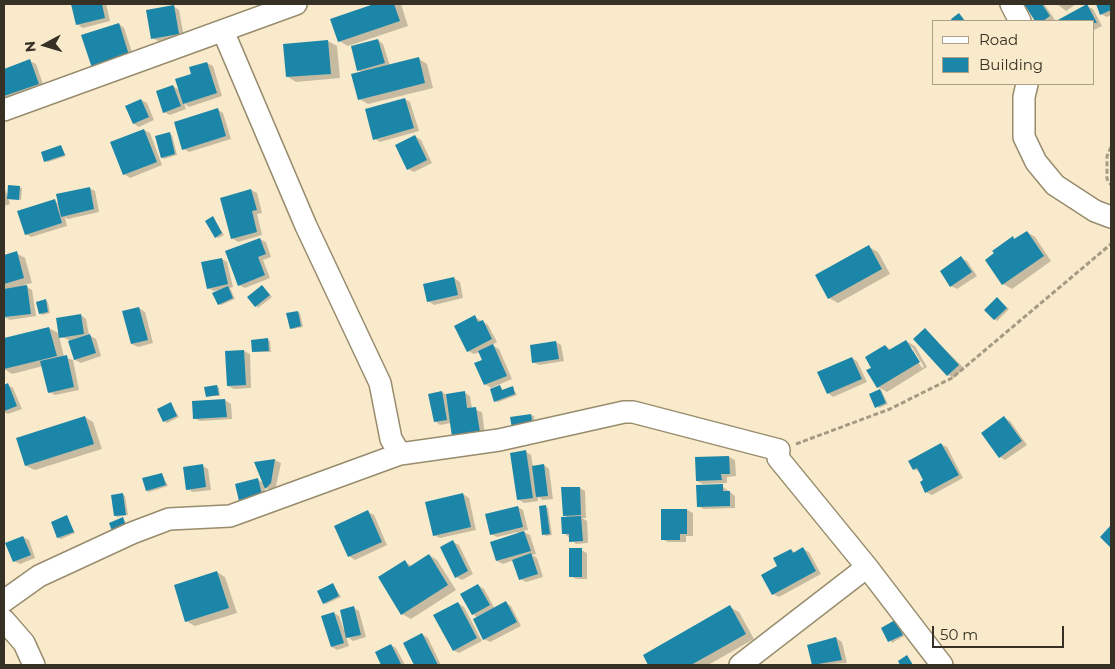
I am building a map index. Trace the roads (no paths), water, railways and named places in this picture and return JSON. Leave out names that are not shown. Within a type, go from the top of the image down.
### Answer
[{"type":"street","points":[[4,110],[296,4]]},
{"type":"street","points":[[1011,4],[1019,20]]},
{"type":"street","points":[[223,32],[306,226],[380,383],[391,439],[400,454]]},
{"type":"street","points":[[1027,85],[1024,97],[1024,137],[1036,162],[1055,185],[1095,211],[1111,217]]},
{"type":"street","points":[[4,601],[39,576],[132,533],[169,519],[230,516],[400,454],[499,440],[624,412],[633,412],[779,450],[778,458],[868,567],[942,665]]},
{"type":"street","points":[[740,665],[868,567]]},
{"type":"street","points":[[4,620],[24,643],[34,665]]}]
